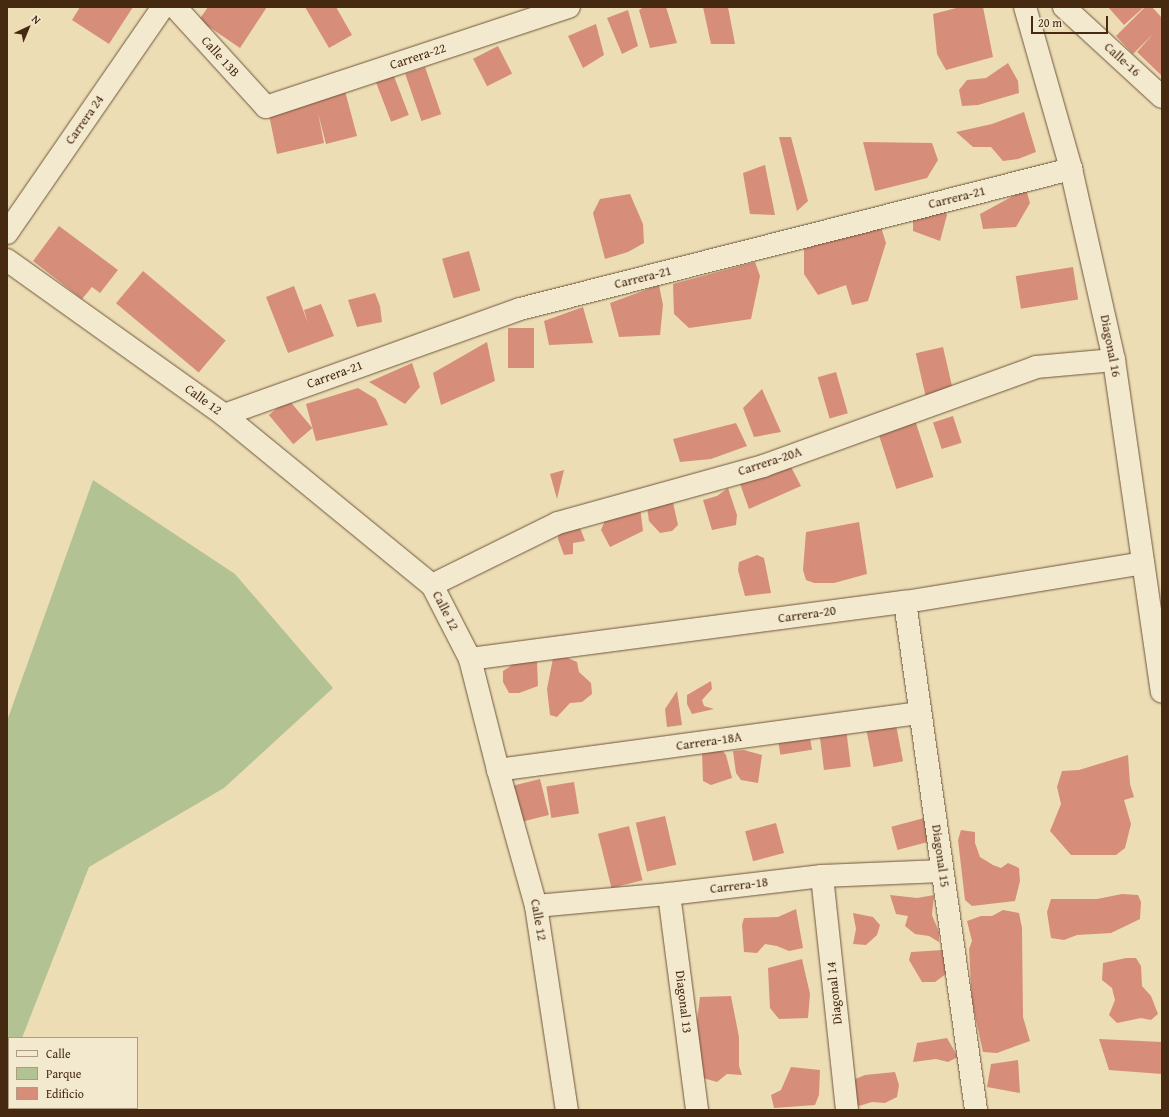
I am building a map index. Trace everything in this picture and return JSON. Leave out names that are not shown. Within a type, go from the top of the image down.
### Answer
[{"type":"street","name":"Carrera 24","points":[[7,233],[163,7]]},
{"type":"street","name":"Calle 13B","points":[[175,7],[266,107]]},
{"type":"street","name":"Carrera-22","points":[[266,107],[569,7]]},
{"type":"street","name":"Diagonal 16","points":[[1025,7],[1071,169],[1114,360],[1162,692]]},
{"type":"street","name":"Calle-16","points":[[1064,7],[1162,97]]},
{"type":"street","name":"Carrera-21","points":[[224,415],[520,309],[1071,169]]},
{"type":"street","name":"Calle 12","points":[[7,260],[224,415],[432,585],[470,659],[498,770],[536,906],[567,1110]]},
{"type":"street","name":"Carrera-20A","points":[[432,585],[558,523],[763,466],[1036,368],[1114,360]]},
{"type":"street","name":"Carrera-20","points":[[470,659],[905,602],[1143,563]]},
{"type":"street","name":"Diagonal 15","points":[[905,602],[976,1110]]},
{"type":"street","name":"Carrera-18A","points":[[498,770],[920,713]]},
{"type":"street","name":"Carrera-18","points":[[536,906],[669,894],[822,876],[942,871]]},
{"type":"street","name":"Diagonal 14","points":[[822,876],[847,1110]]},
{"type":"street","name":"Diagonal 13","points":[[669,894],[697,1110]]},
{"type":"green space","points":[[93,480],[235,574],[333,688],[224,788],[89,867],[22,1037],[8,1037],[7,1076],[7,721]]},
{"type":"building","points":[[80,7],[133,7],[109,44],[72,20]]},
{"type":"building","points":[[208,7],[267,7],[240,48],[199,20]]},
{"type":"building","points":[[305,7],[336,7],[352,35],[329,48]]},
{"type":"building","points":[[644,7],[666,7],[677,43],[650,48],[639,10]]},
{"type":"building","points":[[703,7],[728,7],[735,44],[711,44]]},
{"type":"building","points":[[960,7],[983,7],[993,57],[946,70],[937,54],[933,14]]},
{"type":"building","points":[[1108,7],[1144,7],[1124,25]]},
{"type":"building","points":[[1145,7],[1152,7],[1162,18],[1162,76],[1137,52],[1153,34],[1133,54],[1116,36]]},
{"type":"building","points":[[628,10],[638,46],[622,54],[607,18]]},
{"type":"building","points":[[596,24],[604,55],[583,68],[568,36]]},
{"type":"building","points":[[498,46],[512,74],[487,86],[473,59]]},
{"type":"building","points":[[1008,63],[1018,81],[1019,93],[978,105],[962,106],[959,90],[967,80],[986,78]]},
{"type":"building","points":[[425,67],[441,114],[421,121],[405,74]]},
{"type":"building","points":[[392,71],[409,115],[391,122],[374,78]]},
{"type":"building","points":[[345,91],[357,136],[326,144],[318,113],[324,143],[277,154],[268,110]]},
{"type":"building","points":[[1024,112],[1036,152],[1018,159],[1003,161],[991,147],[973,147],[956,132],[992,124]]},
{"type":"building","points":[[779,137],[791,137],[808,201],[797,211]]},
{"type":"building","points":[[863,142],[932,143],[938,160],[927,178],[875,191]]},
{"type":"building","points":[[765,165],[775,215],[750,214],[743,173]]},
{"type":"building","points":[[1026,189],[1030,203],[1016,227],[983,229],[980,214]]},
{"type":"building","points":[[630,194],[643,224],[644,243],[628,252],[605,259],[593,213],[600,199]]},
{"type":"building","points":[[942,205],[947,215],[940,241],[913,231],[913,215]]},
{"type":"building","points":[[880,224],[886,243],[868,301],[852,305],[846,285],[818,295],[804,274],[804,248]]},
{"type":"building","points":[[59,226],[118,270],[100,293],[92,287],[82,299],[33,261]]},
{"type":"building","points":[[469,251],[480,290],[453,298],[442,259]]},
{"type":"building","points":[[755,262],[760,276],[751,319],[689,328],[674,314],[673,284]]},
{"type":"building","points":[[1073,267],[1078,300],[1021,309],[1016,276]]},
{"type":"building","points":[[143,271],[226,340],[199,373],[116,303]]},
{"type":"building","points":[[659,285],[663,305],[660,335],[619,337],[610,303]]},
{"type":"building","points":[[294,286],[308,323],[304,310],[321,304],[334,336],[288,353],[266,297]]},
{"type":"building","points":[[375,293],[380,306],[382,322],[357,327],[348,300]]},
{"type":"building","points":[[583,307],[593,343],[549,345],[544,321]]},
{"type":"building","points":[[508,328],[534,328],[534,368],[508,368]]},
{"type":"building","points":[[487,342],[495,381],[441,405],[433,373]]},
{"type":"building","points":[[943,347],[953,389],[925,395],[916,353]]},
{"type":"building","points":[[412,363],[420,387],[405,404],[369,382]]},
{"type":"building","points":[[836,372],[848,413],[830,419],[818,377]]},
{"type":"building","points":[[358,388],[376,399],[388,425],[316,441],[306,404]]},
{"type":"building","points":[[762,389],[781,432],[754,437],[743,408]]},
{"type":"building","points":[[288,399],[312,428],[293,444],[269,415]]},
{"type":"building","points":[[953,416],[962,443],[942,449],[933,422]]},
{"type":"building","points":[[914,417],[933,477],[896,489],[877,429]]},
{"type":"building","points":[[736,423],[747,446],[711,459],[680,462],[673,439]]},
{"type":"building","points":[[789,463],[801,486],[749,509],[739,481]]},
{"type":"building","points":[[564,470],[557,499],[550,474]]},
{"type":"building","points":[[728,488],[737,515],[736,525],[712,530],[703,500],[717,496]]},
{"type":"building","points":[[672,498],[678,525],[672,531],[660,533],[649,521],[647,507]]},
{"type":"building","points":[[640,507],[643,531],[610,547],[601,530],[606,518]]},
{"type":"building","points":[[859,522],[867,574],[834,583],[814,583],[806,580],[803,570],[806,532]]},
{"type":"building","points":[[579,525],[585,541],[573,543],[573,554],[564,555],[558,539],[559,528]]},
{"type":"building","points":[[757,555],[764,558],[771,593],[745,596],[738,570],[739,562]]},
{"type":"building","points":[[553,658],[568,658],[577,662],[579,672],[591,683],[592,694],[582,702],[570,703],[557,717],[550,715],[547,689]]},
{"type":"building","points":[[531,660],[537,662],[538,686],[519,693],[509,693],[503,682],[503,671],[517,662]]},
{"type":"building","points":[[711,681],[712,689],[702,700],[704,706],[714,709],[692,714],[687,704],[687,695]]},
{"type":"building","points":[[677,691],[682,725],[667,727],[665,709]]},
{"type":"building","points":[[896,725],[903,761],[874,767],[867,731]]},
{"type":"building","points":[[846,728],[851,767],[824,770],[819,731]]},
{"type":"building","points":[[809,731],[812,750],[780,755],[777,736]]},
{"type":"building","points":[[721,749],[726,755],[732,778],[711,785],[703,781],[702,752]]},
{"type":"building","points":[[744,750],[762,755],[758,783],[741,780],[736,773],[733,751]]},
{"type":"building","points":[[1128,755],[1130,784],[1134,797],[1124,800],[1131,824],[1125,848],[1116,855],[1071,855],[1050,831],[1061,804],[1057,787],[1062,771],[1079,770]]},
{"type":"building","points":[[540,779],[549,815],[522,822],[513,786]]},
{"type":"building","points":[[574,782],[579,814],[551,818],[546,786]]},
{"type":"building","points":[[665,816],[676,865],[647,871],[636,823]]},
{"type":"building","points":[[928,817],[934,840],[898,850],[891,827]]},
{"type":"building","points":[[776,823],[784,853],[753,861],[745,831]]},
{"type":"building","points":[[629,826],[643,880],[611,888],[598,834]]},
{"type":"building","points":[[961,830],[975,832],[975,843],[980,857],[1001,868],[1008,863],[1019,868],[1020,881],[1015,901],[972,906],[965,900],[958,840]]},
{"type":"building","points":[[1122,894],[1138,895],[1141,902],[1140,919],[1111,933],[1077,935],[1064,940],[1051,938],[1047,912],[1051,899],[1097,899]]},
{"type":"building","points":[[890,895],[917,898],[934,895],[932,915],[939,932],[939,942],[929,936],[915,934],[905,926],[908,916],[896,914]]},
{"type":"building","points":[[796,909],[803,948],[789,951],[777,946],[765,944],[757,953],[744,952],[742,925],[744,918],[778,917]]},
{"type":"building","points":[[1003,910],[1019,913],[1022,928],[1023,1017],[1030,1041],[997,1053],[983,1052],[972,1002],[969,949],[972,941],[967,921],[981,916],[992,916]]},
{"type":"building","points":[[853,913],[873,917],[880,925],[877,935],[866,945],[853,944],[856,929]]},
{"type":"building","points":[[943,950],[946,974],[935,982],[922,982],[909,960],[911,952]]},
{"type":"building","points":[[1126,958],[1136,958],[1141,966],[1142,986],[1151,996],[1158,1014],[1151,1020],[1141,1018],[1117,1023],[1109,1015],[1115,1000],[1112,988],[1102,980],[1103,963]]},
{"type":"building","points":[[802,959],[810,994],[808,1018],[779,1019],[770,1008],[768,968]]},
{"type":"building","points":[[731,996],[739,1037],[739,1066],[742,1075],[727,1074],[717,1082],[703,1078],[697,1021],[700,997]]},
{"type":"building","points":[[947,1038],[958,1057],[948,1062],[936,1059],[913,1062],[917,1043]]},
{"type":"building","points":[[1099,1039],[1162,1042],[1162,1074],[1109,1070]]},
{"type":"building","points":[[1018,1060],[1020,1093],[987,1087],[991,1064]]},
{"type":"building","points":[[791,1067],[820,1070],[819,1095],[815,1105],[774,1108],[771,1095],[781,1090]]},
{"type":"building","points":[[895,1072],[899,1085],[897,1097],[885,1103],[872,1102],[859,1106],[852,1096],[853,1080],[865,1075]]}]
